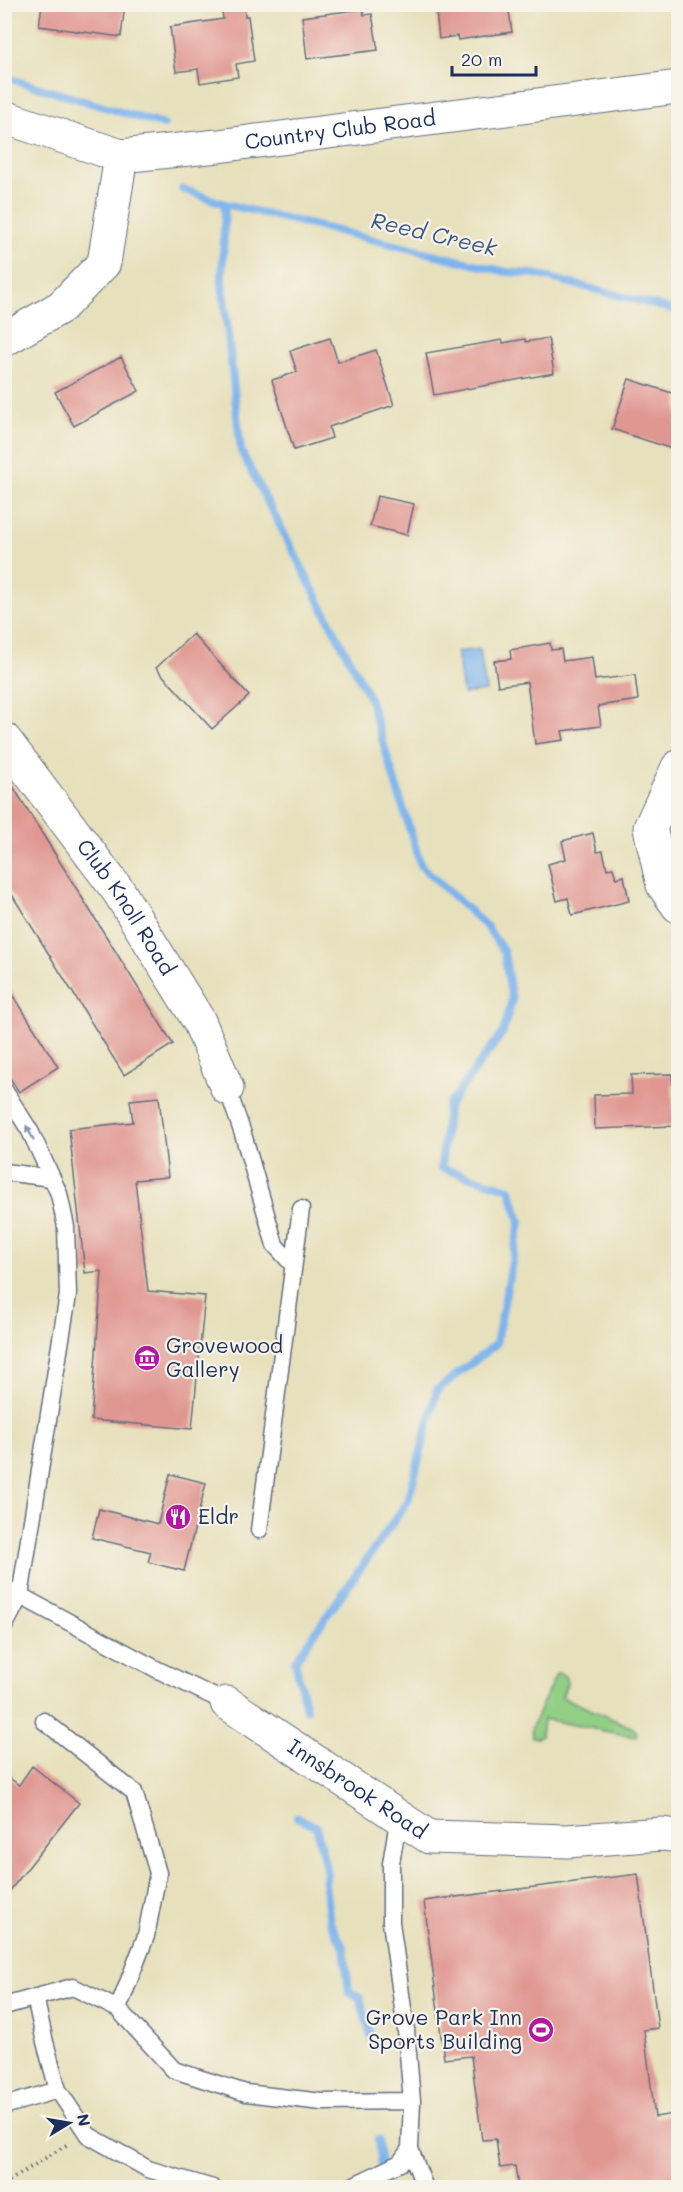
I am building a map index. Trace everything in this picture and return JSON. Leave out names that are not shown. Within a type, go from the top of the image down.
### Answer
[{"type":"street","name":"Country Club Road","points":[[4,117],[121,156],[218,146],[678,87]]},
{"type":"street","points":[[4,340],[62,307],[104,263],[121,156]]},
{"type":"street","name":"Club Knoll Road","points":[[4,739],[120,892],[199,1022],[227,1088]]},
{"type":"street","points":[[678,767],[650,828],[663,885],[678,906]]},
{"type":"street","name":"Innsbrook Road","points":[[227,1702],[429,1837],[567,1841],[673,1830]]},
{"type":"lane","points":[[227,1088],[243,1134],[275,1245],[293,1265]]},
{"type":"lane","points":[[4,1090],[30,1131],[58,1194],[66,1227],[68,1295],[20,1596],[4,1627]]},
{"type":"lane","points":[[4,1172],[52,1178]]},
{"type":"lane","points":[[259,1530],[301,1209]]},
{"type":"lane","points":[[4,1587],[158,1670],[227,1702]]},
{"type":"lane","points":[[44,1721],[134,1792],[158,1873],[146,1936],[118,2009]]},
{"type":"lane","points":[[399,1816],[391,1863],[391,1922],[406,2030],[412,2101],[410,2149],[425,2187]]},
{"type":"lane","points":[[4,2006],[73,1987],[118,2009],[174,2070],[184,2074],[246,2093],[300,2100],[322,2102],[412,2101]]},
{"type":"lane","points":[[35,1997],[58,2090],[86,2133],[148,2169],[213,2187]]},
{"type":"lane","points":[[7,2105],[58,2090]]},
{"type":"lane","points":[[348,2187],[400,2163],[410,2149]]},
{"type":"path","points":[[4,2184],[86,2133]]},
{"type":"green space","points":[[556,1674],[565,1676],[567,1683],[562,1697],[633,1728],[637,1732],[636,1737],[543,1719],[541,1736],[532,1737],[531,1729]]},
{"type":"water","points":[[480,649],[486,691],[463,694],[457,652]]},
{"type":"building","points":[[42,4],[125,4],[121,37],[39,26]]},
{"type":"building","points":[[221,4],[244,4],[245,16],[248,16],[254,61],[236,64],[238,77],[200,83],[198,69],[176,72],[170,27],[223,19]]},
{"type":"building","points":[[443,4],[508,4],[512,32],[458,40],[457,36],[439,39],[436,11],[444,10]]},
{"type":"building","points":[[363,9],[364,15],[372,14],[378,50],[307,59],[302,17]]},
{"type":"building","points":[[330,338],[338,362],[376,350],[394,405],[329,427],[332,438],[294,450],[272,380],[297,372],[290,351]]},
{"type":"building","points":[[548,338],[554,373],[434,395],[426,353],[502,340],[503,343],[525,339],[526,342]]},
{"type":"building","points":[[121,357],[139,391],[74,426],[55,392]]},
{"type":"building","points":[[629,379],[678,395],[678,451],[612,429]]},
{"type":"building","points":[[377,496],[414,504],[407,535],[370,526]]},
{"type":"building","points":[[193,634],[249,696],[212,729],[156,668]]},
{"type":"building","points":[[550,643],[551,650],[561,649],[563,661],[592,657],[595,680],[635,675],[638,700],[598,706],[601,726],[562,731],[564,740],[535,744],[527,682],[498,686],[494,661],[511,659],[510,650]]},
{"type":"building","points":[[4,772],[173,1044],[124,1075],[4,882]]},
{"type":"building","points":[[593,833],[597,852],[603,851],[607,869],[613,868],[616,878],[624,876],[629,901],[572,915],[568,898],[557,901],[548,864],[566,859],[562,841]]},
{"type":"building","points":[[4,980],[58,1067],[19,1092],[4,1069]]},
{"type":"building","points":[[672,1074],[674,1126],[595,1129],[594,1095],[632,1094],[631,1075]]},
{"type":"building","points":[[159,1097],[168,1177],[135,1180],[148,1291],[205,1296],[192,1429],[91,1420],[102,1271],[85,1273],[69,1129],[133,1122],[130,1100]]},
{"type":"building","name":"Eldr","points":[[170,1474],[206,1483],[184,1571],[148,1562],[151,1552],[92,1538],[99,1509],[158,1524]]},
{"type":"building","points":[[32,1766],[79,1803],[4,1898],[4,1774],[19,1785]]},
{"type":"building","name":"Grove Park Inn Sports Building","points":[[638,1874],[658,2028],[644,2030],[655,2117],[674,2114],[678,2153],[678,2187],[518,2187],[515,2166],[500,2168],[496,2139],[482,2140],[471,2056],[444,2059],[424,1901]]},
{"type":"waterway","name":"Reed Creek","points":[[4,77],[164,125]]},
{"type":"waterway","name":"Reed Creek","points":[[182,189],[225,204],[507,272],[535,274],[678,311]]},
{"type":"waterway","points":[[225,204],[222,281],[241,451],[369,697],[421,866],[487,927],[504,952],[512,1000],[503,1032],[448,1106],[441,1168],[510,1189],[520,1222],[496,1344],[437,1390],[408,1501],[295,1661],[306,1709]]},
{"type":"waterway","points":[[297,1817],[316,1826],[327,1873],[325,1883],[330,1923],[344,1947],[349,1991],[360,1998],[371,2036]]},
{"type":"waterway","points":[[378,2140],[383,2183],[378,2188]]},
{"type":"place","name":"Grovewood Gallery","points":[[147,1358]]},
{"type":"place","name":"Eldr","points":[[178,1517]]},
{"type":"place","name":"Grove Park Inn Sports Building","points":[[541,2030]]}]
